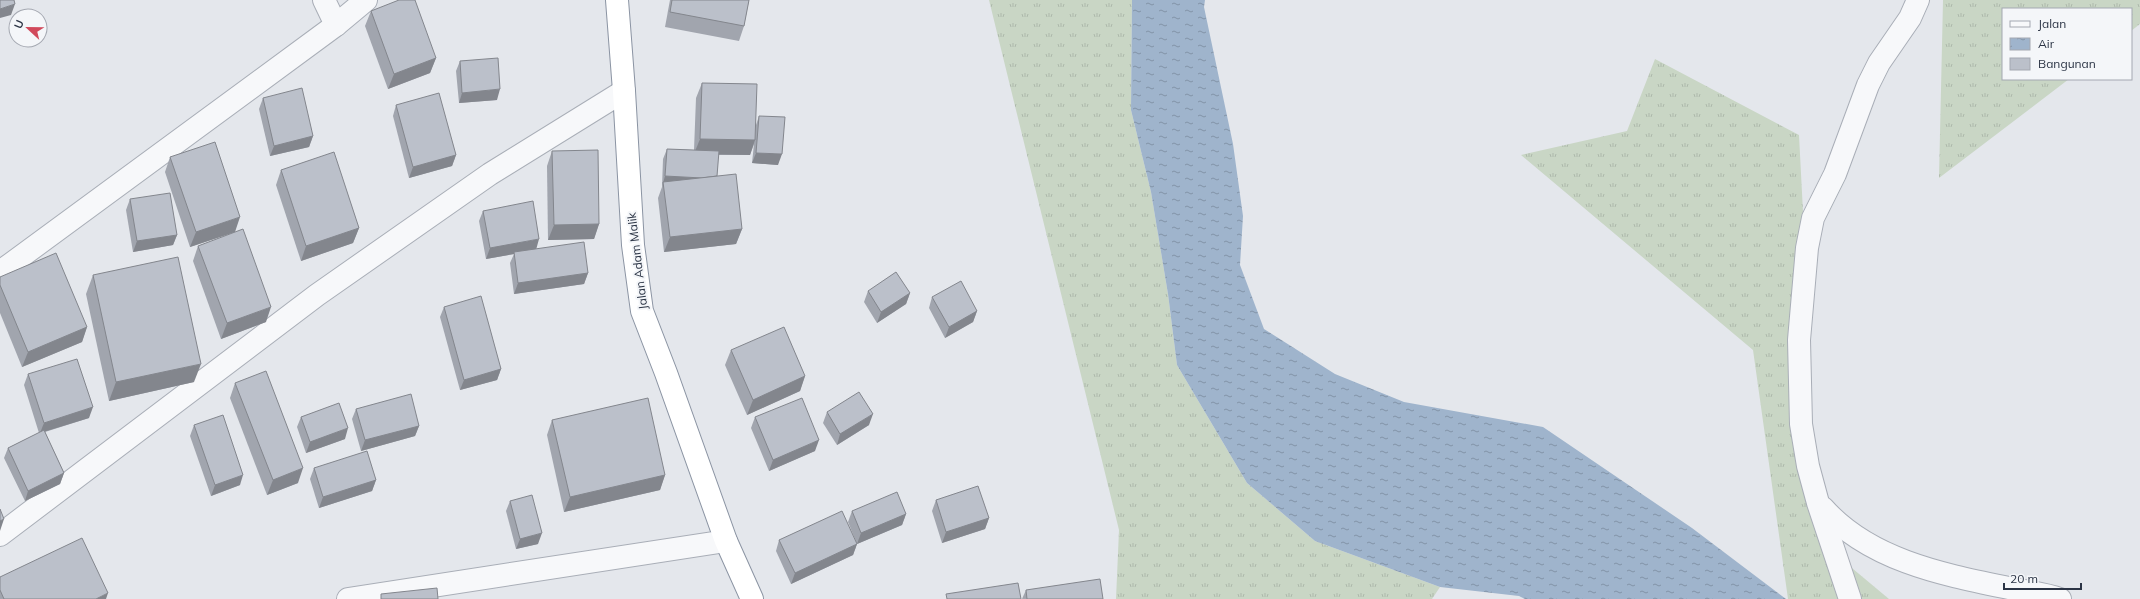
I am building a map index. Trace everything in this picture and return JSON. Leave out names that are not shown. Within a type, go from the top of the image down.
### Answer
[{"type":"highway","name":"Jalan Adam Malik","points":[[617,0],[633,245],[642,311],[666,373],[726,541],[752,599]]},
{"type":"street","points":[[324,0],[336,25]]},
{"type":"street","points":[[0,272],[336,25],[366,0]]},
{"type":"street","points":[[1850,599],[1818,503],[1808,466],[1801,424],[1799,391],[1802,292],[1810,229],[1813,218],[1835,174],[1868,85],[1879,63],[1910,18],[1918,0]]},
{"type":"street","points":[[0,535],[317,295],[490,174],[624,91]]},
{"type":"street","points":[[1818,503],[1836,522],[1874,549],[1920,566],[1967,580],[2060,599]]},
{"type":"street","points":[[348,599],[726,541]]},
{"type":"green space","points":[[989,0],[1132,0],[1131,110],[1151,192],[1168,294],[1177,365],[1247,483],[1315,541],[1440,587],[1432,599],[1116,599],[1119,530]]},
{"type":"green space","points":[[1943,0],[2140,0],[2140,24],[2132,30],[2132,8],[2002,8],[2002,80],[2068,80],[1939,178]]},
{"type":"green space","points":[[1655,59],[1799,135],[1803,212],[1789,401],[1822,543],[1889,599],[1788,599],[1753,350],[1521,155],[1627,131]]},
{"type":"water","points":[[1132,0],[1205,0],[1204,7],[1233,144],[1243,216],[1240,265],[1264,329],[1335,374],[1404,402],[1543,427],[1692,528],[1786,599],[1525,599],[1519,596],[1440,587],[1315,541],[1247,483],[1177,365],[1168,294],[1151,192],[1131,110]]},
{"type":"building","points":[[0,0],[14,0],[15,4],[0,9]]},
{"type":"building","points":[[399,0],[415,0],[436,58],[394,74],[371,11]]},
{"type":"building","points":[[672,0],[749,0],[744,26],[670,12]]},
{"type":"building","points":[[498,58],[500,89],[462,93],[460,61]]},
{"type":"building","points":[[702,83],[757,84],[755,140],[700,139]]},
{"type":"building","points":[[302,88],[313,136],[274,146],[263,98]]},
{"type":"building","points":[[439,93],[456,155],[413,167],[396,105]]},
{"type":"building","points":[[759,116],[785,117],[782,154],[756,153]]},
{"type":"building","points":[[215,142],[240,217],[196,232],[170,157]]},
{"type":"building","points":[[667,149],[719,151],[717,176],[702,178],[665,176]]},
{"type":"building","points":[[598,150],[599,224],[554,225],[552,151]]},
{"type":"building","points":[[334,152],[359,228],[306,246],[281,170]]},
{"type":"building","points":[[736,174],[742,229],[670,237],[663,182]]},
{"type":"building","points":[[170,193],[177,235],[137,241],[130,199]]},
{"type":"building","points":[[533,201],[539,239],[490,248],[483,211]]},
{"type":"building","points":[[243,229],[271,307],[227,323],[198,246]]},
{"type":"building","points":[[584,242],[588,273],[518,283],[514,252]]},
{"type":"building","points":[[56,253],[87,327],[28,352],[0,285],[0,277]]},
{"type":"building","points":[[178,257],[201,364],[116,382],[93,275]]},
{"type":"building","points":[[896,272],[910,293],[881,312],[868,291]]},
{"type":"building","points":[[961,281],[977,311],[949,327],[932,297]]},
{"type":"building","points":[[481,296],[501,369],[464,380],[444,307]]},
{"type":"building","points":[[784,327],[805,376],[753,400],[731,350]]},
{"type":"building","points":[[77,359],[93,407],[44,423],[28,374]]},
{"type":"building","points":[[266,371],[303,468],[273,480],[235,383]]},
{"type":"building","points":[[859,392],[873,414],[840,434],[827,412]]},
{"type":"building","points":[[411,394],[419,426],[365,440],[356,409]]},
{"type":"building","points":[[648,398],[665,475],[570,497],[552,420]]},
{"type":"building","points":[[802,398],[819,440],[773,460],[755,417]]},
{"type":"building","points":[[339,403],[348,428],[310,442],[301,417]]},
{"type":"building","points":[[223,415],[243,475],[215,485],[194,425]]},
{"type":"building","points":[[44,430],[64,473],[28,491],[8,448]]},
{"type":"building","points":[[367,451],[376,480],[323,497],[314,468]]},
{"type":"building","points":[[978,486],[989,518],[946,532],[936,500]]},
{"type":"building","points":[[897,492],[906,514],[861,533],[852,511]]},
{"type":"building","points":[[532,495],[542,533],[520,539],[510,501]]},
{"type":"building","points":[[0,509],[4,519],[0,521]]},
{"type":"building","points":[[842,511],[857,544],[795,573],[779,540]]},
{"type":"building","points":[[82,538],[108,593],[96,599],[4,599],[0,590],[0,577]]},
{"type":"building","points":[[1100,579],[1103,599],[1027,599],[1026,590]]},
{"type":"building","points":[[1018,583],[1021,599],[947,599],[946,594]]},
{"type":"building","points":[[437,588],[438,599],[381,599],[381,594]]}]
